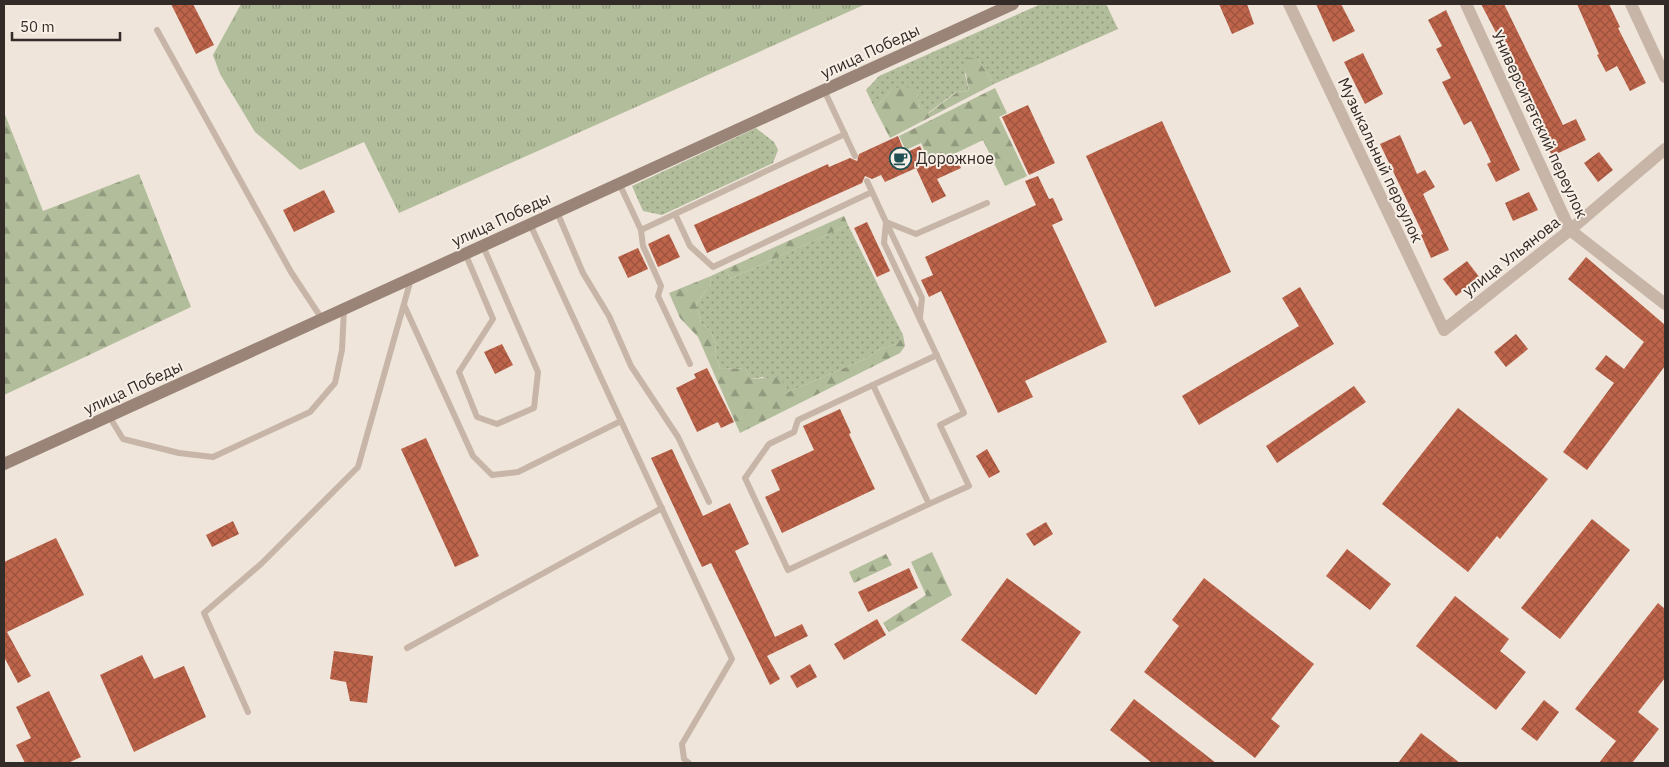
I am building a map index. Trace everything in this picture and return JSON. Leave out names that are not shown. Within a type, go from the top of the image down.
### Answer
[{"type":"main road","name":"улица Победы","points":[[4,464],[824,90],[991,9],[1013,4]]},
{"type":"street","name":"Музыкальный переулок","points":[[1289,4],[1444,330]]},
{"type":"street","name":"Университетский переулок","points":[[1466,4],[1570,230],[1665,304]]},
{"type":"street","points":[[1631,4],[1665,77]]},
{"type":"street","name":"улица Ульянова","points":[[1444,330],[1570,230],[1665,149]]},
{"type":"lane","points":[[157,30],[291,272],[322,319]]},
{"type":"lane","points":[[824,90],[855,156]]},
{"type":"lane","points":[[641,230],[844,134]]},
{"type":"lane","points":[[866,181],[922,298],[920,319]]},
{"type":"lane","points":[[619,183],[641,230],[643,246],[661,286],[658,296],[690,364]]},
{"type":"lane","points":[[675,214],[690,246],[713,267],[872,192]]},
{"type":"lane","points":[[886,222],[916,234],[987,203]]},
{"type":"lane","points":[[556,212],[583,272],[609,316],[630,366],[678,437],[709,502]]},
{"type":"lane","points":[[886,222],[884,243],[937,355],[964,413],[940,425],[969,486],[788,570],[745,478],[769,444],[794,432],[798,420],[937,355]]},
{"type":"lane","points":[[530,224],[732,659],[682,744],[684,759],[689,763]]},
{"type":"lane","points":[[466,253],[493,320],[459,372],[477,417],[497,424],[534,408],[538,372],[482,246]]},
{"type":"lane","points":[[248,712],[204,613],[261,564],[358,467],[412,278]]},
{"type":"lane","points":[[404,305],[473,456],[492,475],[518,472],[621,421]]},
{"type":"lane","points":[[109,416],[123,439],[179,453],[213,457],[222,453],[310,412],[335,383],[342,350],[344,309]]},
{"type":"lane","points":[[873,385],[929,504]]},
{"type":"lane","points":[[407,648],[662,508]]},
{"type":"green space","points":[[241,4],[866,4],[399,213],[364,142],[300,170],[255,132],[220,74],[213,55]]},
{"type":"green space","points":[[1041,4],[1106,4],[1118,29],[994,84],[977,58],[965,74],[969,91],[956,92],[928,113],[920,108],[917,94],[892,89],[875,109],[866,90],[879,76]]},
{"type":"green space","points":[[963,58],[977,58],[994,84],[890,138],[875,109],[892,89],[906,86],[917,94],[920,108],[929,113],[957,92],[969,91]]},
{"type":"green space","points":[[995,88],[1007,113],[999,117],[1027,176],[1005,186],[983,140],[931,165],[921,143],[906,150],[899,136]]},
{"type":"green space","points":[[4,112],[43,211],[139,174],[191,307],[4,395]]},
{"type":"green space","points":[[756,128],[774,142],[778,150],[773,163],[662,215],[643,211],[632,186]]},
{"type":"green space","points":[[844,216],[848,225],[730,279],[726,269]]},
{"type":"green space","points":[[848,225],[903,335],[897,344],[880,349],[865,359],[786,393],[763,377],[751,379],[745,368],[720,369],[715,353],[716,344],[710,330],[701,323],[696,304],[710,285],[711,276],[726,269],[730,279]]},
{"type":"green space","points":[[711,276],[710,285],[696,304],[701,323],[710,330],[716,344],[715,353],[720,369],[745,368],[751,379],[778,377],[787,387],[786,393],[865,359],[880,349],[897,344],[903,335],[905,346],[900,353],[740,433],[698,337],[680,318],[669,293]]},
{"type":"green space","points":[[932,552],[952,595],[889,632],[883,623],[926,595],[911,562]]},
{"type":"green space","points":[[886,554],[892,565],[854,583],[849,572]]},
{"type":"building","points":[[171,4],[193,4],[214,45],[196,54]]},
{"type":"building","points":[[1219,4],[1247,4],[1254,24],[1232,34]]},
{"type":"building","points":[[1316,4],[1341,4],[1355,31],[1333,42]]},
{"type":"building","points":[[1481,4],[1504,4],[1563,125],[1576,119],[1586,140],[1552,156],[1499,43],[1501,42]]},
{"type":"building","points":[[1577,4],[1609,4],[1620,27],[1618,28],[1646,83],[1630,91],[1617,66],[1606,72],[1597,55],[1599,54]]},
{"type":"building","points":[[1446,10],[1520,170],[1496,182],[1487,164],[1491,162],[1471,121],[1464,125],[1442,82],[1451,78],[1436,49],[1442,46],[1428,20]]},
{"type":"building","points":[[1363,53],[1383,94],[1365,104],[1344,62]]},
{"type":"building","points":[[1028,105],[1055,163],[1029,175],[1002,117]]},
{"type":"building","points":[[1162,121],[1231,272],[1155,307],[1086,156]]},
{"type":"building","points":[[1400,135],[1417,174],[1425,170],[1435,187],[1423,194],[1449,250],[1431,258],[1421,235],[1423,234],[1380,144]]},
{"type":"building","points":[[898,136],[905,153],[920,146],[930,167],[955,155],[961,168],[937,179],[946,196],[932,203],[916,168],[885,182],[881,175],[872,179],[865,176],[862,183],[707,253],[694,225],[828,164],[829,167],[850,158],[857,161],[859,154]]},
{"type":"building","points":[[1599,152],[1613,170],[1598,182],[1584,163]]},
{"type":"building","points":[[1038,176],[1049,199],[1053,198],[1063,220],[1052,225],[1107,342],[1025,381],[1033,397],[998,413],[941,291],[929,297],[921,280],[933,275],[925,257],[1036,205],[1025,181]]},
{"type":"building","points":[[324,190],[335,212],[294,232],[283,210]]},
{"type":"building","points":[[1529,192],[1538,210],[1513,221],[1505,203]]},
{"type":"building","points":[[867,222],[890,271],[877,277],[854,228]]},
{"type":"building","points":[[669,234],[680,257],[658,267],[648,244]]},
{"type":"building","points":[[638,248],[648,269],[628,278],[618,257]]},
{"type":"building","points":[[1586,257],[1665,325],[1665,366],[1587,470],[1563,452],[1614,383],[1595,369],[1606,355],[1624,369],[1644,342],[1568,279]]},
{"type":"building","points":[[1467,261],[1480,278],[1456,296],[1443,279]]},
{"type":"building","points":[[1300,287],[1334,344],[1199,425],[1182,396],[1299,326],[1282,298]]},
{"type":"building","points":[[1516,334],[1528,349],[1506,367],[1494,352]]},
{"type":"building","points":[[502,344],[513,365],[495,374],[484,352]]},
{"type":"building","points":[[707,368],[734,422],[721,428],[718,422],[697,432],[676,388],[696,378],[694,374]]},
{"type":"building","points":[[1354,386],[1366,402],[1277,463],[1266,446]]},
{"type":"building","points":[[1458,408],[1548,479],[1500,539],[1497,536],[1468,572],[1382,504]]},
{"type":"building","points":[[840,409],[851,433],[849,434],[875,489],[782,533],[765,497],[780,490],[771,470],[814,450],[803,426]]},
{"type":"building","points":[[426,438],[479,556],[455,567],[401,449]]},
{"type":"building","points":[[672,449],[703,516],[730,503],[749,544],[735,551],[775,637],[802,624],[808,636],[767,656],[780,679],[770,685],[711,563],[702,567],[651,458]]},
{"type":"building","points":[[987,449],[1000,472],[989,478],[976,456]]},
{"type":"building","points":[[1592,519],[1630,550],[1560,639],[1521,608]]},
{"type":"building","points":[[233,521],[239,534],[212,547],[206,535]]},
{"type":"building","points":[[1046,522],[1053,534],[1034,546],[1026,534]]},
{"type":"building","points":[[56,538],[84,595],[7,632],[31,676],[18,683],[4,657],[4,562]]},
{"type":"building","points":[[1347,549],[1391,584],[1370,610],[1326,576]]},
{"type":"building","points":[[909,568],[918,588],[868,612],[858,592]]},
{"type":"building","points":[[1007,578],[1081,632],[1036,695],[961,640]]},
{"type":"building","points":[[1204,578],[1314,664],[1271,719],[1280,726],[1255,758],[1144,672],[1179,626],[1172,620]]},
{"type":"building","points":[[1455,596],[1509,639],[1500,651],[1526,672],[1496,710],[1416,646]]},
{"type":"building","points":[[1658,603],[1665,609],[1665,678],[1638,712],[1659,729],[1632,763],[1599,763],[1616,741],[1575,709]]},
{"type":"building","points":[[877,619],[886,635],[844,660],[834,644]]},
{"type":"building","points":[[334,651],[373,656],[367,703],[350,701],[346,682],[330,679]]},
{"type":"building","points":[[142,655],[154,679],[184,666],[206,717],[134,752],[100,675]]},
{"type":"building","points":[[810,664],[817,677],[797,688],[790,676]]},
{"type":"building","points":[[49,691],[81,757],[68,763],[25,763],[16,745],[31,738],[16,707]]},
{"type":"building","points":[[1134,699],[1216,763],[1152,763],[1110,730]]},
{"type":"building","points":[[1544,700],[1559,712],[1537,741],[1521,729]]},
{"type":"building","points":[[1421,733],[1460,763],[1398,763]]},
{"type":"place","name":"Дорожное","points":[[900,158]]}]
